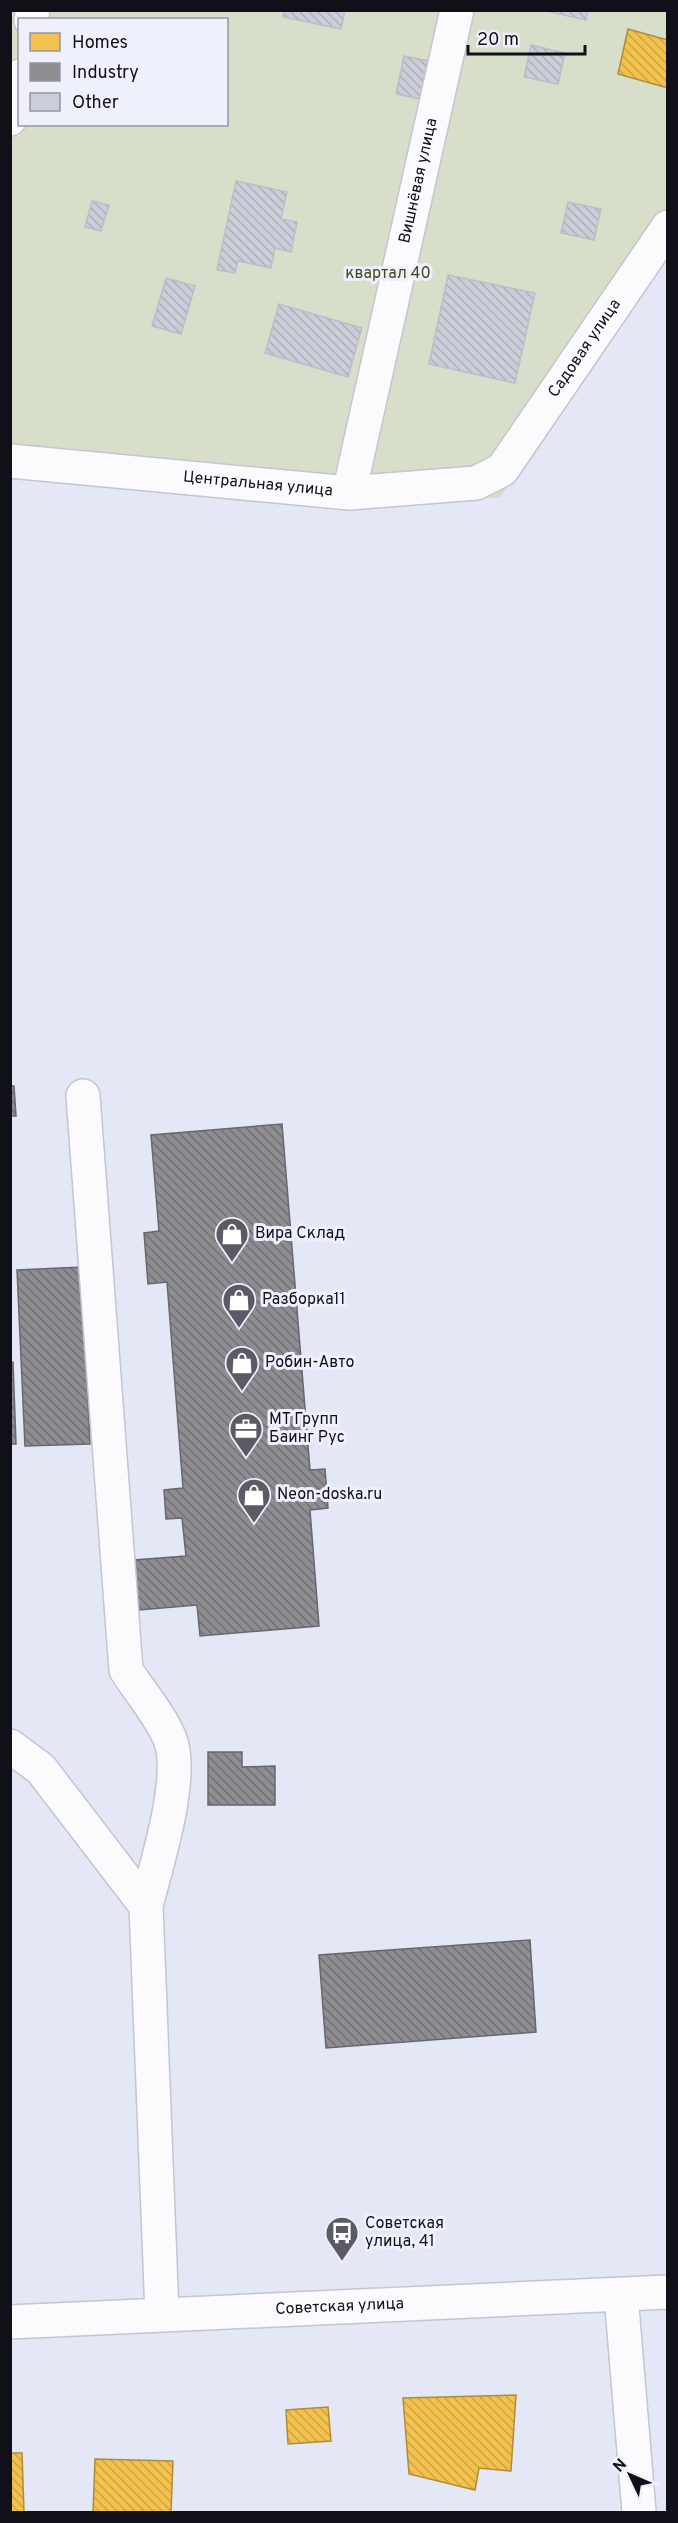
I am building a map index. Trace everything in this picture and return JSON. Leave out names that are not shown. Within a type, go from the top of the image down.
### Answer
[{"type":"street","name":"Вишнёвая улица","points":[[349,493],[457,10]]},
{"type":"street","points":[[10,119],[18,85]]},
{"type":"street","name":"Садовая улица","points":[[502,470],[668,227]]},
{"type":"street","name":"Центральная улица","points":[[10,461],[349,493],[476,483],[502,470]]},
{"type":"street","points":[[83,1096],[126,1670],[170,1738],[175,1765],[168,1815],[146,1906],[162,2314]]},
{"type":"street","points":[[10,1746],[41,1769],[146,1906]]},
{"type":"street","name":"Советская улица","points":[[10,2322],[668,2292]]},
{"type":"street","points":[[621,2295],[639,2512]]},
{"type":"green space","name":"квартал 40","points":[[10,11],[667,11],[667,259],[500,498],[349,493],[11,461]]},
{"type":"building: Homes","points":[[628,29],[668,40],[668,88],[618,74]]},
{"type":"building: Homes","points":[[516,2395],[511,2471],[479,2468],[475,2490],[409,2474],[403,2398]]},
{"type":"building: Homes","points":[[328,2407],[331,2441],[288,2444],[286,2410]]},
{"type":"building: Homes","points":[[10,2453],[22,2453],[24,2512],[10,2512]]},
{"type":"building: Homes","points":[[95,2459],[173,2461],[171,2512],[93,2512]]},
{"type":"building: Industry","points":[[10,1086],[14,1086],[16,1116],[10,1116]]},
{"type":"building: Industry","points":[[282,1124],[310,1470],[325,1469],[328,1508],[310,1510],[319,1626],[200,1636],[197,1605],[139,1610],[134,1560],[186,1556],[182,1518],[166,1519],[164,1490],[183,1488],[167,1282],[148,1284],[144,1233],[159,1231],[151,1135]]},
{"type":"building: Industry","points":[[82,1267],[90,1444],[25,1446],[17,1270]]},
{"type":"building: Industry","points":[[10,1362],[13,1362],[16,1444],[10,1444]]},
{"type":"building: Industry","points":[[208,1752],[242,1752],[242,1767],[275,1766],[275,1805],[208,1805]]},
{"type":"building: Industry","points":[[530,1940],[536,2032],[326,2048],[319,1955]]},
{"type":"building: Other","points":[[284,10],[345,10],[341,29],[283,17]]},
{"type":"building: Other","points":[[542,10],[588,10],[586,20]]},
{"type":"building: Other","points":[[531,45],[565,53],[558,84],[524,77]]},
{"type":"building: Other","points":[[404,56],[429,61],[421,99],[396,94]]},
{"type":"building: Other","points":[[236,181],[287,192],[281,219],[297,222],[291,252],[275,248],[271,268],[238,261],[235,273],[217,270]]},
{"type":"building: Other","points":[[92,201],[109,205],[101,231],[85,227]]},
{"type":"building: Other","points":[[568,202],[601,209],[594,240],[561,233]]},
{"type":"building: Other","points":[[448,275],[535,293],[515,383],[429,364]]},
{"type":"building: Other","points":[[166,278],[195,286],[181,334],[152,326]]},
{"type":"building: Other","points":[[279,304],[362,328],[348,377],[265,353]]},
{"type":"place","name":"Вира Склад","points":[[232,1263]]},
{"type":"place","name":"Разборка11","points":[[239,1329]]},
{"type":"place","name":"Робин-Авто","points":[[242,1392]]},
{"type":"place","name":"МТ Групп Баинг Рус","points":[[246,1458]]},
{"type":"place","name":"Neon-doska.ru","points":[[254,1524]]},
{"type":"place","name":"Советская улица, 41","points":[[342,2262]]}]
